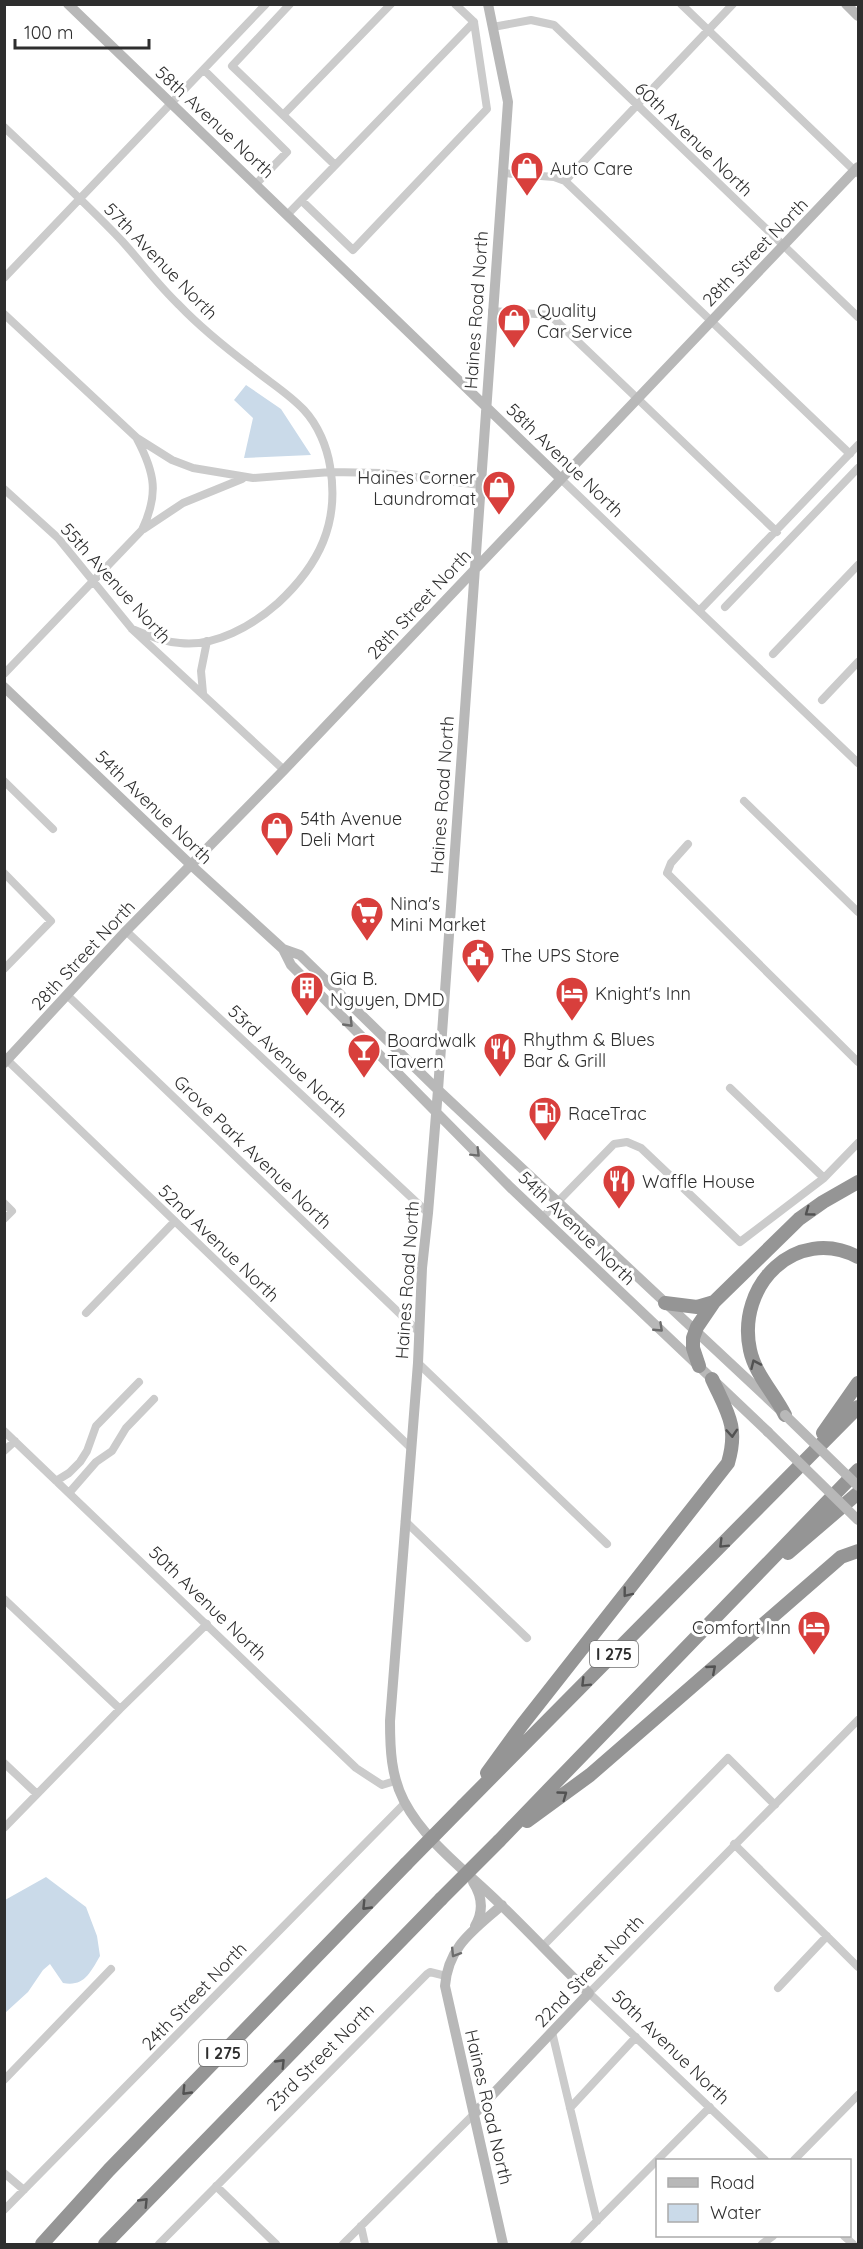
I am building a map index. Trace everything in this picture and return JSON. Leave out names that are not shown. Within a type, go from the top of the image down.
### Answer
[{"type":"highway","points":[[699,1366],[693,1348],[695,1332],[714,1302],[799,1219],[858,1182]]},
{"type":"highway","points":[[784,1414],[755,1366],[750,1351],[748,1334],[750,1313],[756,1293],[768,1274],[783,1260],[797,1252],[831,1247],[858,1257]]},
{"type":"highway","points":[[665,1303],[697,1307],[714,1302]]},
{"type":"highway","points":[[463,1806],[522,1725],[728,1463],[734,1440],[733,1429],[712,1379]]},
{"type":"highway","points":[[764,1503],[810,1450],[858,1383]]},
{"type":"highway","name":"I 275","points":[[42,2244],[109,2170],[406,1864],[858,1407]]},
{"type":"highway","name":"I 275","points":[[105,2244],[858,1470]]},
{"type":"highway","points":[[723,1608],[858,1493]]},
{"type":"highway","points":[[499,1841],[590,1775],[841,1557],[858,1551]]},
{"type":"street","name":"58th Avenue North","points":[[68,4],[858,764]]},
{"type":"street","points":[[4,278],[266,4]]},
{"type":"street","points":[[290,4],[232,66],[334,165]]},
{"type":"street","points":[[284,114],[391,4]]},
{"type":"street","points":[[302,201],[353,250],[486,109],[474,22],[455,4]]},
{"type":"street","name":"Haines Road North","points":[[405,1803],[395,1781],[390,1751],[390,1721],[418,1363],[422,1268],[438,1090],[508,102],[488,4]]},
{"type":"street","points":[[681,4],[857,171]]},
{"type":"street","points":[[565,181],[733,4]]},
{"type":"street","points":[[846,4],[858,16]]},
{"type":"street","name":"60th Avenue North","points":[[493,27],[531,20],[554,25],[858,317]]},
{"type":"street","points":[[288,214],[474,22]]},
{"type":"street","points":[[204,70],[288,152],[256,184]]},
{"type":"street","name":"57th Avenue North","points":[[4,127],[80,198],[184,310],[253,369],[287,393],[306,412],[328,453],[334,493],[332,518],[326,537],[314,560],[295,587],[252,622],[229,634],[207,641],[181,644],[160,640],[132,629]]},
{"type":"street","name":"28th Street North","points":[[6,1060],[126,931],[284,770],[474,568],[857,171]]},
{"type":"street","points":[[502,173],[554,177],[565,181],[850,454]]},
{"type":"street","points":[[492,311],[550,315],[777,531]]},
{"type":"street","points":[[4,314],[136,438],[172,460],[193,468],[244,478],[331,472],[381,473],[480,485]]},
{"type":"street","points":[[136,438],[150,465],[154,488],[149,516],[142,530]]},
{"type":"street","points":[[699,611],[858,446]]},
{"type":"street","points":[[725,607],[858,468]]},
{"type":"street","points":[[4,674],[142,530],[183,503],[244,478]]},
{"type":"street","name":"55th Avenue North","points":[[4,489],[58,538],[132,629],[284,770]]},
{"type":"street","points":[[773,654],[858,565]]},
{"type":"street","points":[[203,693],[201,671],[207,641]]},
{"type":"street","points":[[822,700],[858,662]]},
{"type":"street","name":"54th Avenue North","points":[[4,687],[283,949],[291,965],[435,1112],[542,1218],[858,1520]]},
{"type":"street","points":[[4,781],[52,829]]},
{"type":"street","points":[[744,801],[858,912]]},
{"type":"street","points":[[688,844],[667,869],[671,877],[858,1062]]},
{"type":"street","points":[[4,873],[51,921],[6,965]]},
{"type":"street","name":"53rd Avenue North","points":[[126,931],[428,1213]]},
{"type":"street","name":"54th Avenue North","points":[[283,949],[300,955],[438,1090],[858,1486]]},
{"type":"street","name":"Grove Park Avenue North","points":[[67,995],[419,1332]]},
{"type":"street","name":"52nd Avenue North","points":[[6,1060],[410,1447]]},
{"type":"street","points":[[730,1088],[824,1178]]},
{"type":"street","points":[[542,1218],[614,1144],[627,1142],[641,1148],[740,1242],[824,1178],[858,1143]]},
{"type":"street","points":[[4,1203],[12,1211],[4,1219]]},
{"type":"street","points":[[87,1313],[175,1221]]},
{"type":"street","points":[[418,1363],[607,1544]]},
{"type":"street","points":[[56,1481],[80,1462],[96,1426],[139,1382]]},
{"type":"street","points":[[69,1493],[96,1462],[112,1451],[126,1428],[154,1399]]},
{"type":"street","name":"50th Avenue North","points":[[4,1431],[356,1768],[382,1785],[395,1781]]},
{"type":"street","points":[[4,1451],[15,1441]]},
{"type":"street","points":[[405,1521],[527,1638]]},
{"type":"street","points":[[4,1599],[120,1709]]},
{"type":"street","points":[[4,1828],[207,1624]]},
{"type":"street","name":"22nd Street North","points":[[343,2244],[475,2113],[734,1844],[858,1720]]},
{"type":"street","points":[[542,1947],[728,1758],[775,1804]]},
{"type":"street","points":[[4,1763],[37,1794]]},
{"type":"street","name":"50th Avenue North","points":[[405,1803],[418,1823],[468,1874],[764,2159]]},
{"type":"street","name":"24th Street North","points":[[4,2210],[405,1803]]},
{"type":"street","points":[[734,1844],[858,1967]]},
{"type":"street","points":[[446,1976],[451,1957],[471,1932],[482,1909],[477,1888],[468,1874]]},
{"type":"street","points":[[471,1932],[502,1905]]},
{"type":"street","points":[[778,1988],[827,1936]]},
{"type":"street","points":[[4,2080],[111,1969]]},
{"type":"street","name":"23rd Street North","points":[[159,2244],[426,1974],[430,1972],[446,1976]]},
{"type":"street","name":"Haines Road North","points":[[446,1976],[446,1998],[475,2113],[503,2244]]},
{"type":"street","points":[[552,2032],[597,2221]]},
{"type":"street","points":[[570,2109],[636,2037]]},
{"type":"street","points":[[795,2159],[858,2095]]},
{"type":"street","points":[[658,2159],[710,2107]]},
{"type":"street","points":[[574,2244],[656,2161]]},
{"type":"street","points":[[4,2173],[24,2190]]},
{"type":"street","points":[[216,2186],[276,2244]]},
{"type":"street","points":[[361,2226],[365,2244]]},
{"type":"water","points":[[246,385],[281,409],[311,455],[244,458],[253,418],[234,400]]},
{"type":"water","points":[[46,1877],[86,1907],[97,1936],[100,1956],[86,1977],[70,1984],[63,1983],[50,1964],[28,1992],[5,2013],[5,1900]]},
{"type":"place","name":"Auto Care","points":[[527,197]]},
{"type":"place","name":"Quality Car Service","points":[[514,349]]},
{"type":"place","name":"Haines Corner Laundromat","points":[[499,516]]},
{"type":"place","name":"54th Avenue Deli Mart","points":[[277,857]]},
{"type":"place","name":"Nina's Mini Market","points":[[367,942]]},
{"type":"place","name":"The UPS Store","points":[[478,984]]},
{"type":"place","name":"Gia B. Nguyen, DMD","points":[[307,1017]]},
{"type":"place","name":"Knight's Inn","points":[[572,1022]]},
{"type":"place","name":"Rhythm & Blues Bar & Grill","points":[[500,1078]]},
{"type":"place","name":"Boardwalk Tavern","points":[[364,1079]]},
{"type":"place","name":"RaceTrac","points":[[545,1142]]},
{"type":"place","name":"Waffle House","points":[[619,1210]]},
{"type":"place","name":"Comfort Inn","points":[[814,1656]]}]
